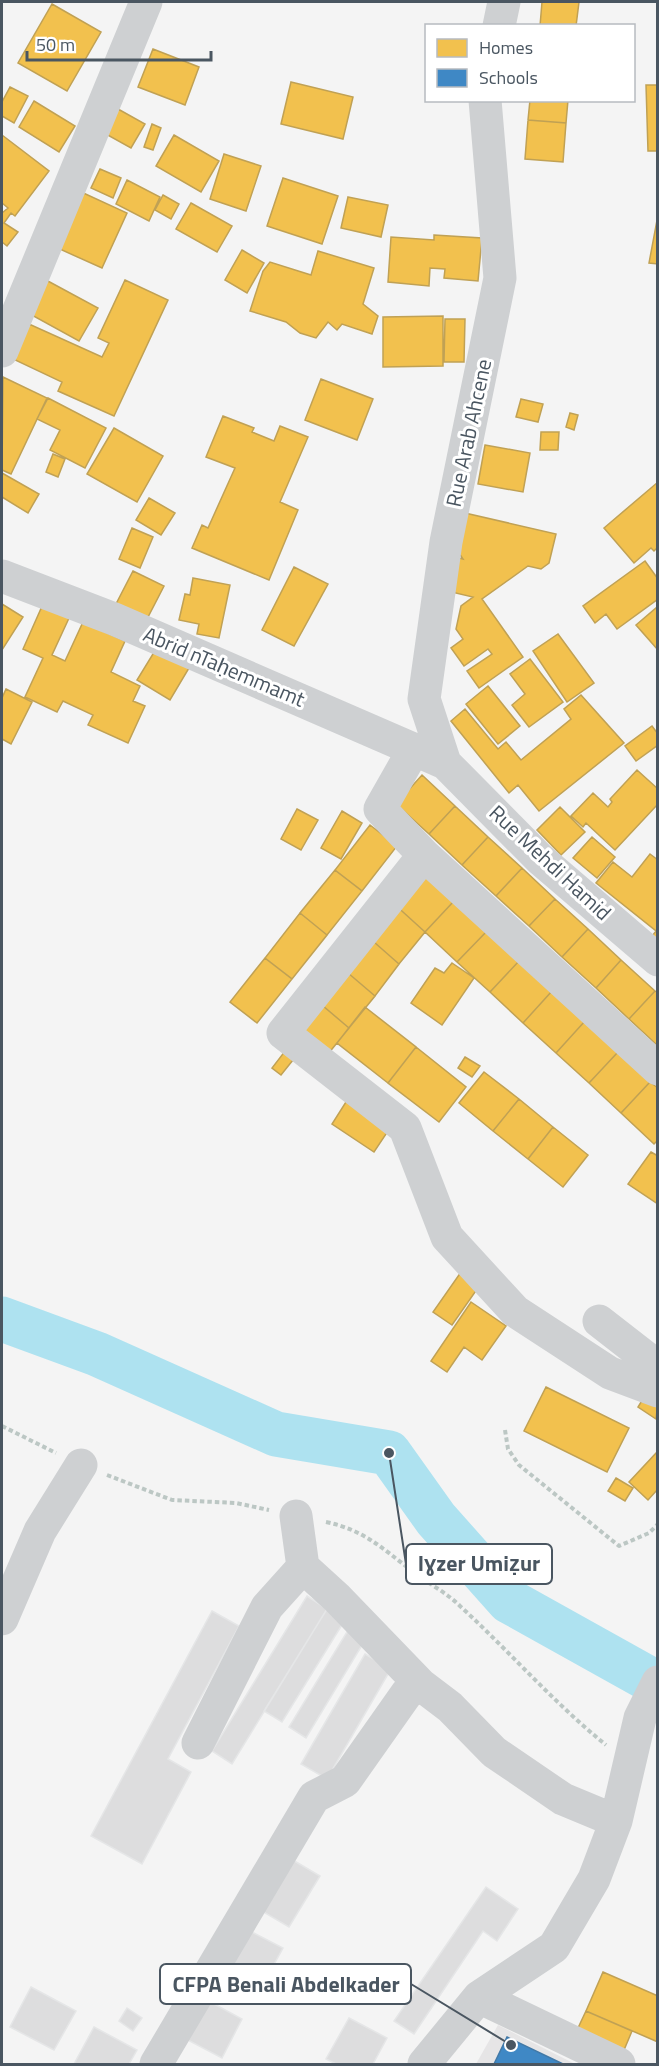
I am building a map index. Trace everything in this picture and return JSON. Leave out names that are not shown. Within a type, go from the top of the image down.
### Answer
[{"type":"street","points":[[2,351],[146,2]]},
{"type":"street","points":[[499,24],[504,2]]},
{"type":"street","name":"Rue Arab Ahcene","points":[[445,762],[424,699],[446,542],[500,278],[485,102]]},
{"type":"street","name":"Abrid nTaḥemmamt","points":[[2,576],[114,619],[445,762]]},
{"type":"street","points":[[414,749],[380,809],[424,855],[657,1069]]},
{"type":"street","name":"Rue Mehdi Hamid","points":[[445,762],[540,859],[657,960]]},
{"type":"street","points":[[424,855],[283,1033],[405,1128],[447,1238],[515,1311],[610,1373],[657,1391]]},
{"type":"street","points":[[599,1321],[657,1366]]},
{"type":"street","points":[[2,1619],[40,1531],[81,1466]]},
{"type":"street","points":[[296,1516],[303,1567],[337,1598],[421,1685],[450,1707],[494,1752],[563,1799],[616,1821]]},
{"type":"street","points":[[198,1743],[267,1607],[303,1567]]},
{"type":"street","points":[[424,2064],[479,1997],[554,1947],[594,1879],[616,1821],[640,1718],[657,1682]]},
{"type":"street","points":[[156,2064],[314,1797],[345,1781],[408,1693],[421,1685]]},
{"type":"street","points":[[479,1997],[619,2064]]},
{"type":"path","points":[[505,1430],[508,1449],[519,1465],[618,1546],[649,1533],[657,1524]]},
{"type":"shaded area","points":[[498,2025],[575,2064],[476,2064]]},
{"type":"building: Homes","points":[[542,2],[579,2],[576,24],[540,24]]},
{"type":"building: Homes","points":[[52,4],[101,32],[67,91],[18,63]]},
{"type":"building: Homes","points":[[153,49],[199,67],[185,105],[138,87]]},
{"type":"building: Homes","points":[[291,82],[353,97],[343,139],[281,124]]},
{"type":"building: Homes","points":[[646,85],[658,85],[658,151],[648,151]]},
{"type":"building: Homes","points":[[10,87],[28,96],[14,123],[2,116],[2,102]]},
{"type":"building: Homes","points":[[34,101],[75,126],[59,152],[19,127]]},
{"type":"building: Homes","points":[[530,102],[568,102],[566,123],[528,120]]},
{"type":"building: Homes","points":[[118,109],[145,124],[131,148],[104,133]]},
{"type":"building: Homes","points":[[528,120],[566,123],[563,162],[525,159]]},
{"type":"building: Homes","points":[[152,124],[161,128],[153,150],[144,147]]},
{"type":"building: Homes","points":[[2,135],[49,171],[15,216],[11,213],[4,223],[18,232],[7,246],[2,242],[2,213],[8,208],[2,203]]},
{"type":"building: Homes","points":[[174,135],[219,161],[201,192],[156,166]]},
{"type":"building: Homes","points":[[224,154],[261,166],[246,211],[210,199]]},
{"type":"building: Homes","points":[[100,169],[121,178],[113,198],[91,188]]},
{"type":"building: Homes","points":[[283,178],[338,196],[322,244],[267,226]]},
{"type":"building: Homes","points":[[127,180],[160,197],[149,221],[116,204]]},
{"type":"building: Homes","points":[[79,191],[127,213],[102,268],[53,246]]},
{"type":"building: Homes","points":[[163,195],[179,204],[171,219],[155,210]]},
{"type":"building: Homes","points":[[348,197],[388,205],[381,237],[341,228]]},
{"type":"building: Homes","points":[[191,203],[232,226],[217,252],[176,229]]},
{"type":"building: Homes","points":[[658,215],[658,264],[649,263]]},
{"type":"building: Homes","points":[[434,235],[482,238],[478,281],[444,278],[445,269],[430,268],[429,286],[388,282],[391,237],[434,240]]},
{"type":"building: Homes","points":[[242,250],[264,263],[247,293],[225,280]]},
{"type":"building: Homes","points":[[318,251],[374,268],[363,304],[378,316],[372,334],[342,324],[337,330],[328,322],[316,338],[300,333],[286,322],[250,311],[263,271],[270,262],[311,275]]},
{"type":"building: Homes","points":[[46,280],[98,308],[79,341],[28,313]]},
{"type":"building: Homes","points":[[125,280],[168,300],[114,416],[58,391],[62,382],[13,359],[29,324],[102,357],[109,343],[98,338]]},
{"type":"building: Homes","points":[[443,316],[443,366],[383,367],[383,317]]},
{"type":"building: Homes","points":[[445,319],[465,319],[464,362],[444,362]]},
{"type":"building: Homes","points":[[3,377],[47,398],[11,474],[2,470]]},
{"type":"building: Homes","points":[[321,379],[373,399],[357,440],[305,420]]},
{"type":"building: Homes","points":[[48,398],[106,428],[85,468],[50,450],[60,430],[37,419]]},
{"type":"building: Homes","points":[[521,399],[543,404],[538,422],[516,417]]},
{"type":"building: Homes","points":[[570,413],[578,415],[574,430],[566,427]]},
{"type":"building: Homes","points":[[223,416],[254,428],[252,432],[274,441],[280,426],[308,437],[280,502],[298,510],[269,580],[192,548],[202,525],[208,528],[235,468],[206,457]]},
{"type":"building: Homes","points":[[114,428],[163,456],[137,502],[87,474]]},
{"type":"building: Homes","points":[[541,432],[559,432],[558,450],[540,450]]},
{"type":"building: Homes","points":[[485,445],[530,453],[523,492],[478,484]]},
{"type":"building: Homes","points":[[53,454],[65,459],[58,477],[46,472]]},
{"type":"building: Homes","points":[[2,473],[39,494],[28,513],[2,497]]},
{"type":"building: Homes","points":[[658,482],[658,547],[654,551],[651,548],[634,563],[604,528]]},
{"type":"building: Homes","points":[[149,498],[175,513],[161,535],[136,520]]},
{"type":"building: Homes","points":[[465,513],[556,534],[549,563],[541,569],[528,566],[482,599],[523,657],[479,688],[467,671],[492,654],[488,649],[464,666],[451,648],[463,639],[456,629],[461,606],[473,597],[443,590],[451,556],[463,559],[457,550]]},
{"type":"building: Homes","points":[[132,528],[153,537],[140,568],[119,559]]},
{"type":"building: Homes","points":[[645,561],[658,579],[658,599],[617,629],[606,614],[595,623],[583,606]]},
{"type":"building: Homes","points":[[294,567],[328,584],[294,646],[262,630]]},
{"type":"building: Homes","points":[[133,571],[164,586],[147,619],[116,604]]},
{"type":"building: Homes","points":[[193,578],[230,585],[219,638],[197,634],[199,624],[179,620],[185,594],[190,595]]},
{"type":"building: Homes","points":[[2,604],[23,617],[2,650]]},
{"type":"building: Homes","points":[[43,604],[70,616],[52,655],[65,661],[83,622],[125,641],[111,672],[140,686],[133,701],[145,706],[128,743],[88,725],[93,715],[63,701],[57,712],[25,697],[43,658],[23,649]]},
{"type":"building: Homes","points":[[656,608],[658,609],[658,650],[636,625]]},
{"type":"building: Homes","points":[[558,634],[594,683],[567,702],[533,651]]},
{"type":"building: Homes","points":[[156,649],[189,668],[170,700],[137,680]]},
{"type":"building: Homes","points":[[530,659],[563,702],[529,727],[512,705],[525,694],[510,674]]},
{"type":"building: Homes","points":[[488,686],[520,726],[498,744],[466,704]]},
{"type":"building: Homes","points":[[6,689],[32,702],[11,744],[2,739],[2,698]]},
{"type":"building: Homes","points":[[581,695],[624,743],[539,811],[518,785],[509,793],[451,721],[465,709],[498,749],[506,742],[521,760],[571,719],[564,709]]},
{"type":"building: Homes","points":[[652,726],[658,734],[658,745],[636,761],[625,746]]},
{"type":"building: Homes","points":[[637,770],[658,789],[658,804],[615,850],[586,823],[583,827],[571,816],[593,793],[608,807],[612,802],[610,799]]},
{"type":"building: Homes","points":[[422,775],[455,806],[429,834],[396,804]]},
{"type":"building: Homes","points":[[455,806],[488,837],[462,865],[429,834]]},
{"type":"building: Homes","points":[[560,807],[585,832],[561,855],[537,830]]},
{"type":"building: Homes","points":[[297,809],[318,820],[301,850],[281,839]]},
{"type":"building: Homes","points":[[342,811],[362,823],[341,859],[321,848]]},
{"type":"building: Homes","points":[[370,825],[397,846],[362,891],[335,870]]},
{"type":"building: Homes","points":[[488,837],[522,868],[496,896],[462,865]]},
{"type":"building: Homes","points":[[592,837],[615,857],[597,878],[573,858]]},
{"type":"building: Homes","points":[[650,854],[658,860],[658,951],[647,943],[656,931],[596,883],[613,862],[632,877]]},
{"type":"building: Homes","points":[[522,868],[555,899],[529,926],[496,896]]},
{"type":"building: Homes","points":[[335,870],[362,891],[327,935],[300,913]]},
{"type":"building: Homes","points":[[421,870],[454,901],[425,932],[392,902]]},
{"type":"building: Homes","points":[[555,899],[588,929],[562,957],[529,926]]},
{"type":"building: Homes","points":[[454,901],[487,931],[457,962],[425,932]]},
{"type":"building: Homes","points":[[392,902],[425,932],[399,964],[366,935]]},
{"type":"building: Homes","points":[[300,913],[327,935],[292,979],[265,958]]},
{"type":"building: Homes","points":[[588,929],[621,960],[596,988],[562,957]]},
{"type":"building: Homes","points":[[487,931],[519,961],[490,992],[457,962]]},
{"type":"building: Homes","points":[[366,935],[399,964],[375,996],[341,967]]},
{"type":"building: Homes","points":[[265,958],[292,979],[257,1023],[230,1002]]},
{"type":"building: Homes","points":[[621,960],[655,991],[629,1019],[596,988]]},
{"type":"building: Homes","points":[[519,961],[552,991],[523,1023],[490,992]]},
{"type":"building: Homes","points":[[452,963],[474,978],[442,1025],[411,1003],[435,968],[444,973]]},
{"type":"building: Homes","points":[[341,967],[375,996],[349,1028],[316,1000]]},
{"type":"building: Homes","points":[[552,991],[585,1021],[556,1053],[523,1023]]},
{"type":"building: Homes","points":[[655,991],[658,993],[658,1046],[629,1019]]},
{"type":"building: Homes","points":[[316,1000],[349,1028],[324,1059],[290,1032]]},
{"type":"building: Homes","points":[[365,1007],[416,1047],[388,1083],[337,1043]]},
{"type":"building: Homes","points":[[585,1021],[618,1052],[589,1083],[556,1053]]},
{"type":"building: Homes","points":[[292,1042],[301,1050],[281,1075],[272,1068]]},
{"type":"building: Homes","points":[[416,1047],[466,1087],[439,1122],[388,1083]]},
{"type":"building: Homes","points":[[618,1052],[650,1082],[621,1113],[589,1083]]},
{"type":"building: Homes","points":[[465,1057],[480,1066],[472,1077],[458,1068]]},
{"type":"building: Homes","points":[[484,1072],[519,1099],[493,1131],[459,1103]]},
{"type":"building: Homes","points":[[650,1082],[658,1088],[658,1140],[654,1144],[621,1113]]},
{"type":"building: Homes","points":[[351,1094],[394,1122],[374,1152],[332,1124]]},
{"type":"building: Homes","points":[[519,1099],[553,1127],[528,1159],[493,1131]]},
{"type":"building: Homes","points":[[553,1127],[588,1155],[563,1187],[528,1159]]},
{"type":"building: Homes","points":[[651,1152],[658,1156],[658,1204],[628,1184]]},
{"type":"building: Homes","points":[[461,1272],[480,1285],[452,1325],[433,1312]]},
{"type":"building: Homes","points":[[471,1302],[506,1326],[482,1360],[464,1347],[447,1372],[431,1361]]},
{"type":"building: Homes","points":[[546,1387],[629,1428],[607,1472],[524,1431]]},
{"type":"building: Homes","points":[[646,1394],[658,1401],[656,1419],[638,1407]]},
{"type":"building: Homes","points":[[658,1451],[658,1489],[648,1500],[629,1482]]},
{"type":"building: Homes","points":[[616,1478],[633,1488],[625,1501],[608,1491]]},
{"type":"building: Homes","points":[[603,1972],[658,1996],[658,2042],[586,2011]]},
{"type":"building: Homes","points":[[586,2011],[632,2031],[624,2050],[577,2030]]},
{"type":"building: Schools","points":[[507,2037],[563,2064],[494,2064]]},
{"type":"building: Other","points":[[307,1596],[327,1609],[232,1764],[212,1751]]},
{"type":"building: Other","points":[[327,1609],[345,1620],[282,1722],[264,1711]]},
{"type":"building: Other","points":[[212,1611],[239,1626],[168,1759],[191,1772],[142,1864],[91,1836]]},
{"type":"building: Other","points":[[350,1627],[367,1637],[306,1738],[289,1727]]},
{"type":"building: Other","points":[[365,1654],[391,1669],[327,1779],[301,1764]]},
{"type":"building: Other","points":[[286,1856],[320,1876],[289,1927],[255,1907]]},
{"type":"building: Other","points":[[486,1887],[518,1909],[497,1941],[483,1931],[414,2034],[394,2021]]},
{"type":"building: Other","points":[[246,1929],[283,1948],[261,1988],[225,1968]]},
{"type":"building: Other","points":[[31,1987],[76,2011],[54,2050],[10,2027]]},
{"type":"building: Other","points":[[203,1998],[242,2019],[222,2058],[182,2037]]},
{"type":"building: Other","points":[[127,2008],[142,2018],[133,2031],[119,2021]]},
{"type":"building: Other","points":[[349,2018],[387,2038],[373,2064],[336,2064],[326,2059]]},
{"type":"building: Other","points":[[94,2027],[137,2050],[129,2064],[74,2064]]},
{"type":"waterway","points":[[2,1319],[97,1354],[276,1434],[389,1453],[436,1519],[509,1601],[658,1684]]},
{"type":"place","name":"Iɣzer Umiẓur","points":[[389,1453]]},
{"type":"place","name":"CFPA Benali Abdelkader","points":[[511,2045]]}]
